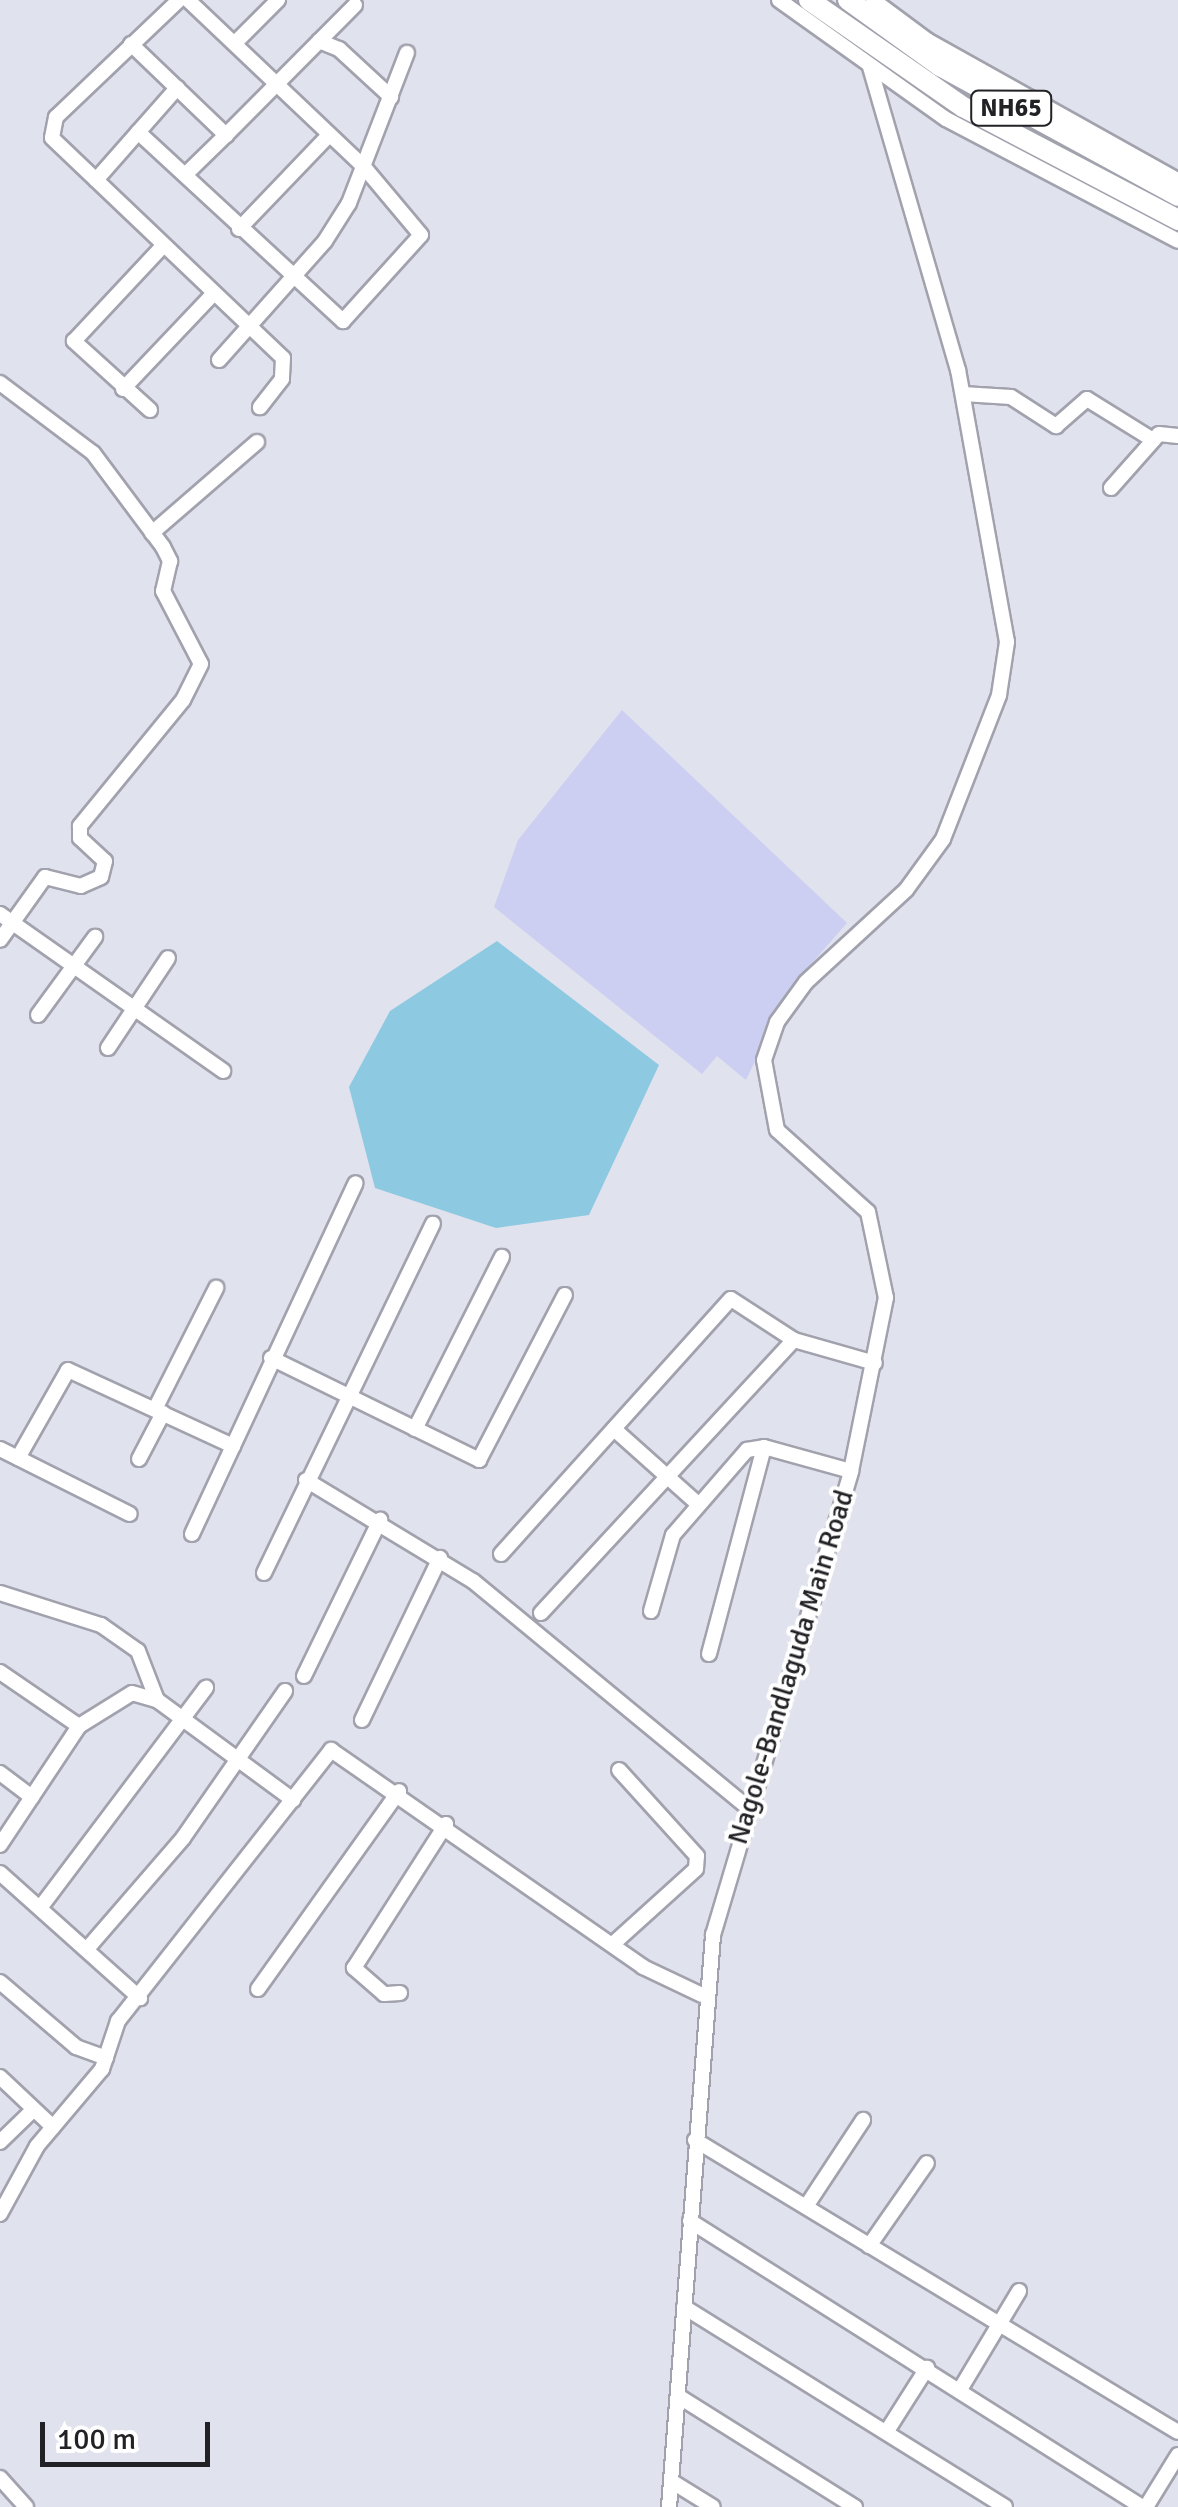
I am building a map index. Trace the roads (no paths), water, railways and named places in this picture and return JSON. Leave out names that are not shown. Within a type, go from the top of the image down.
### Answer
[{"type":"highway","name":"NH65","points":[[809,0],[963,107],[1178,220]]},
{"type":"highway","name":"NH65","points":[[848,0],[940,66],[1178,196]]},
{"type":"street","points":[[179,0],[51,130],[58,148],[287,363],[260,407]]},
{"type":"street","points":[[138,132],[290,280],[346,320],[421,236],[364,167],[188,0]]},
{"type":"street","points":[[235,42],[278,0]]},
{"type":"street","points":[[779,0],[870,68],[1033,168],[1178,241]]},
{"type":"street","points":[[873,0],[944,50],[1178,180]]},
{"type":"street","points":[[185,175],[355,5]]},
{"type":"street","points":[[318,41],[339,49],[390,97]]},
{"type":"street","points":[[132,44],[226,135]]},
{"type":"street","points":[[218,360],[325,241],[364,167],[408,53]]},
{"type":"street","name":"Nagole-Bandlaguda Main Road","points":[[669,2507],[702,1995],[748,1807],[851,1472],[886,1298],[878,1234],[851,1194],[777,1130],[764,1060],[776,1022],[806,982],[906,890],[943,839],[999,695],[1008,642],[963,394],[870,68]]},
{"type":"street","points":[[96,180],[177,88]]},
{"type":"street","points":[[239,229],[330,135]]},
{"type":"street","points":[[150,410],[74,342],[162,247]]},
{"type":"street","points":[[123,388],[213,294]]},
{"type":"street","points":[[0,384],[93,453],[170,561],[163,592],[200,654],[200,672],[80,826],[80,838],[105,861],[101,877],[81,886],[45,877],[6,918],[0,940]]},
{"type":"street","points":[[963,394],[1011,397],[1056,426],[1087,399],[1154,440]]},
{"type":"street","points":[[1110,488],[1154,440],[1178,436]]},
{"type":"street","points":[[152,533],[257,442]]},
{"type":"street","points":[[6,918],[223,1071]]},
{"type":"street","points":[[38,1015],[95,936]]},
{"type":"street","points":[[108,1048],[168,958]]},
{"type":"street","points":[[192,1534],[356,1183]]},
{"type":"street","points":[[264,1572],[345,1394],[433,1224]]},
{"type":"street","points":[[415,1429],[502,1256]]},
{"type":"street","points":[[140,1458],[216,1288]]},
{"type":"street","points":[[272,1358],[415,1429],[484,1457],[566,1295]]},
{"type":"street","points":[[500,1554],[732,1300],[794,1340],[875,1363]]},
{"type":"street","points":[[541,1613],[794,1340]]},
{"type":"street","points":[[18,1458],[62,1372],[233,1446]]},
{"type":"street","points":[[614,1428],[698,1504]]},
{"type":"street","points":[[652,1611],[669,1544],[746,1450],[764,1447],[851,1472]]},
{"type":"street","points":[[709,1654],[764,1447]]},
{"type":"street","points":[[0,1449],[130,1514]]},
{"type":"street","points":[[306,1480],[440,1558],[748,1807]]},
{"type":"street","points":[[304,1676],[380,1520]]},
{"type":"street","points":[[362,1720],[440,1558]]},
{"type":"street","points":[[0,1593],[100,1625],[138,1651],[157,1700]]},
{"type":"street","points":[[0,1672],[79,1726]]},
{"type":"street","points":[[40,1908],[206,1688]]},
{"type":"street","points":[[87,1949],[237,1761],[285,1691]]},
{"type":"street","points":[[0,1846],[79,1726],[132,1694],[157,1700],[293,1800]]},
{"type":"street","points":[[0,2214],[53,2127],[106,2058],[118,2021],[140,1998],[331,1750],[399,1791],[642,1968],[702,1995]]},
{"type":"street","points":[[614,1944],[696,1869],[697,1856],[619,1770]]},
{"type":"street","points":[[0,1774],[32,1796]]},
{"type":"street","points":[[258,1989],[399,1791]]},
{"type":"street","points":[[400,1993],[384,1994],[359,1976],[356,1958],[446,1824]]},
{"type":"street","points":[[0,1873],[140,1998]]},
{"type":"street","points":[[0,1982],[76,2047],[106,2058]]},
{"type":"street","points":[[0,2078],[53,2127]]},
{"type":"street","points":[[0,2142],[34,2108]]},
{"type":"street","points":[[807,2205],[864,2120]]},
{"type":"street","points":[[695,2140],[807,2205],[997,2328],[1178,2432]]},
{"type":"street","points":[[869,2246],[927,2163]]},
{"type":"street","points":[[690,2221],[1144,2507],[1178,2455]]},
{"type":"street","points":[[960,2388],[1019,2291]]},
{"type":"street","points":[[684,2307],[1005,2507]]},
{"type":"street","points":[[887,2432],[927,2368]]},
{"type":"street","points":[[678,2396],[855,2507]]},
{"type":"street","points":[[0,2478],[26,2507]]},
{"type":"street","points":[[671,2481],[712,2507]]}]
